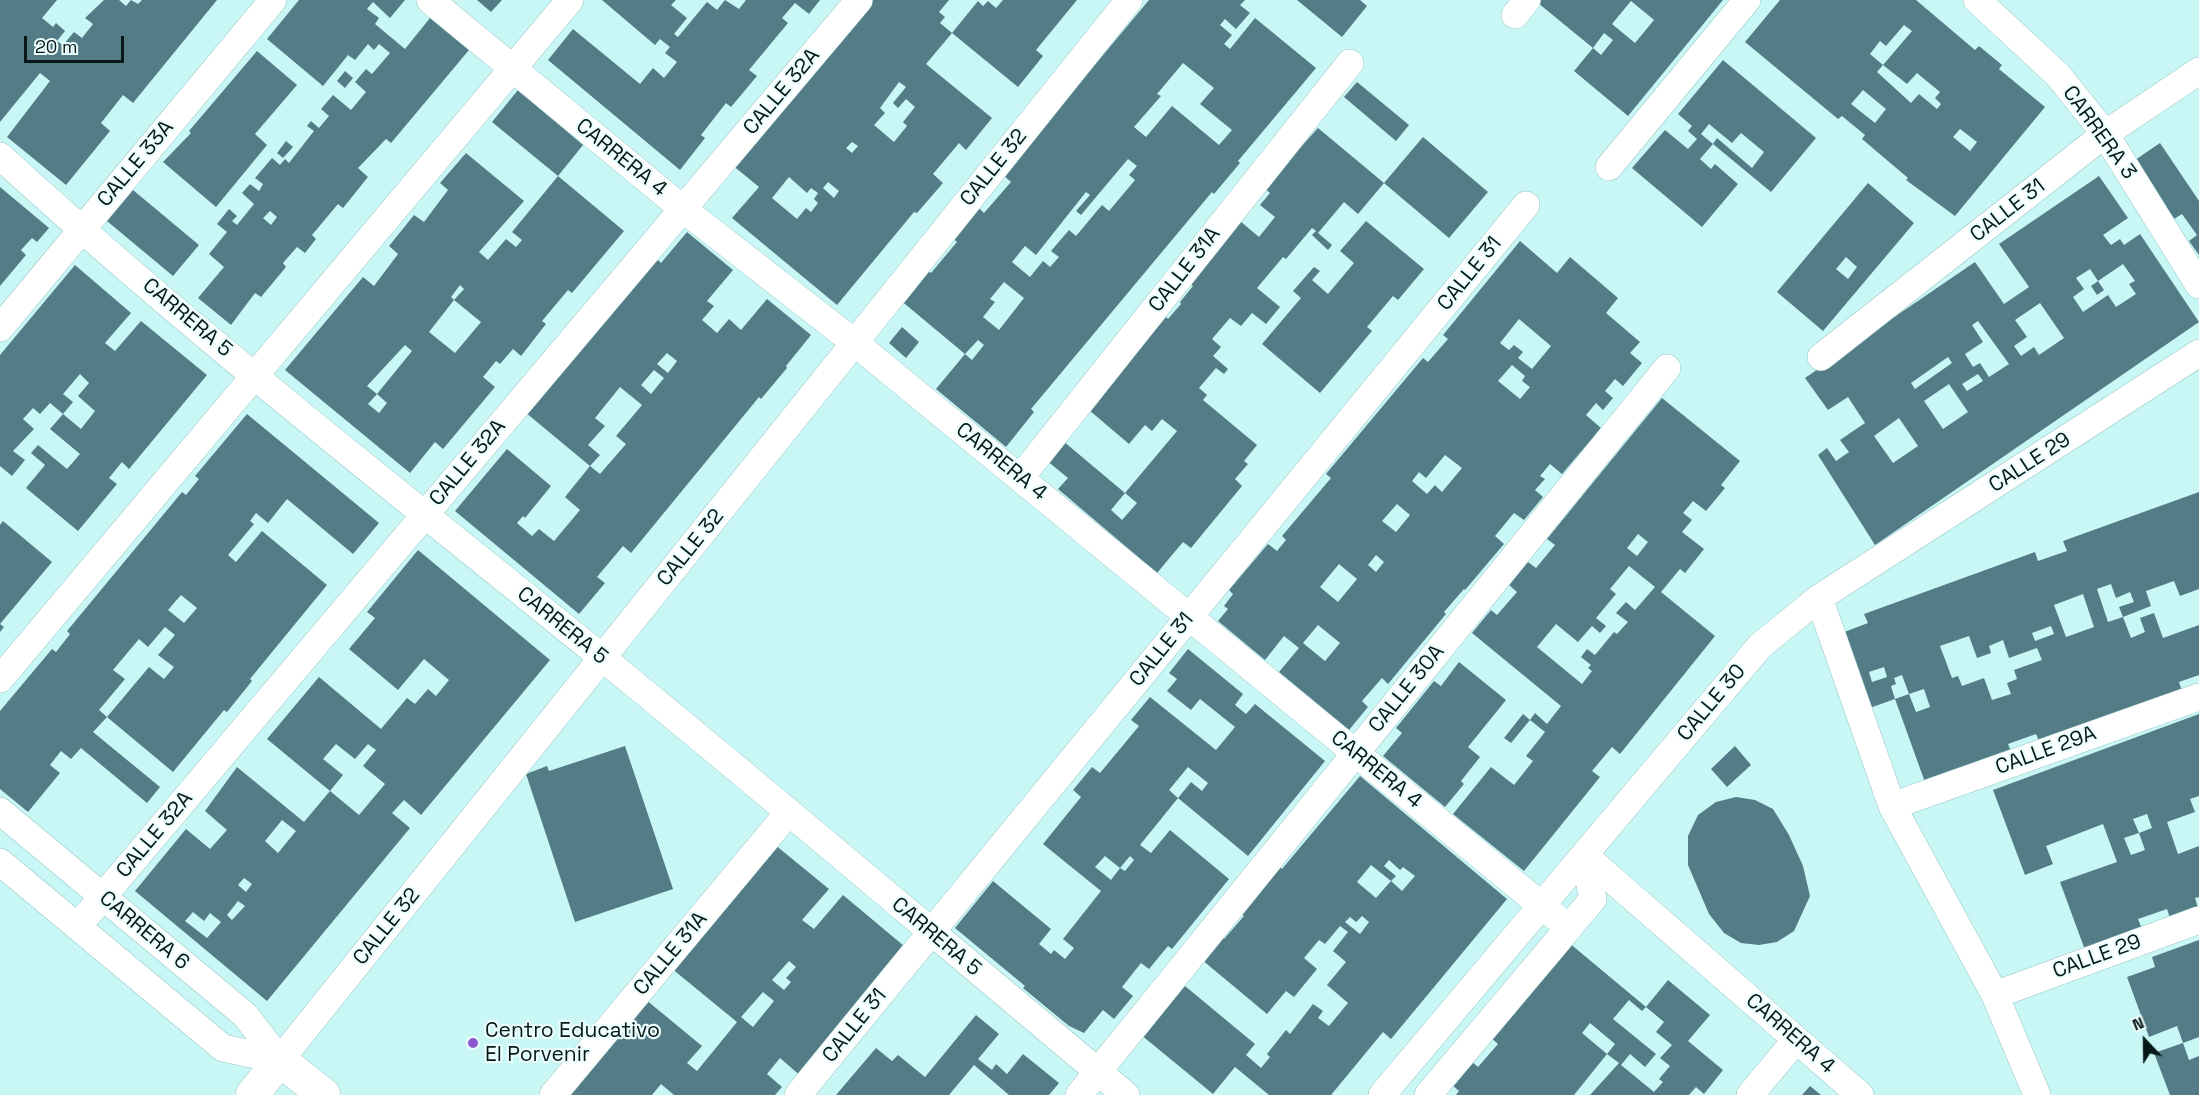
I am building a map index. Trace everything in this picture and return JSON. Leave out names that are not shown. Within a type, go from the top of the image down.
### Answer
[{"type":"street","name":"CALLE 33A","points":[[0,328],[273,0]]},
{"type":"street","name":"CARRERA 4","points":[[430,0],[512,70],[855,343],[1569,928]]},
{"type":"street","points":[[0,679],[570,0]]},
{"type":"street","name":"CALLE 32A","points":[[78,926],[859,0]]},
{"type":"street","name":"CALLE 32","points":[[252,1095],[1129,0]]},
{"type":"street","points":[[1609,167],[1747,0]]},
{"type":"street","name":"CARRERA 3","points":[[1977,0],[2058,75],[2105,134],[2199,285]]},
{"type":"street","name":"CALLE 31A","points":[[1020,478],[1350,63]]},
{"type":"street","name":"CALLE 31","points":[[1821,357],[2105,134],[2199,70]]},
{"type":"street","name":"CARRERA 5","points":[[0,156],[81,230],[424,515],[602,658],[1126,1095]]},
{"type":"street","name":"CALLE 31","points":[[798,1095],[1526,205]]},
{"type":"street","name":"CALLE 29","points":[[1860,573],[2199,353]]},
{"type":"street","name":"CALLE 30A","points":[[1079,1095],[1667,368]]},
{"type":"street","name":"CALLE 30","points":[[1382,1095],[1760,646],[1820,598],[1860,573]]},
{"type":"street","points":[[1820,598],[1893,806],[1995,995],[2037,1095]]},
{"type":"street","name":"CALLE 29A","points":[[1893,806],[2199,697]]},
{"type":"street","name":"CARRERA 6","points":[[0,811],[245,1015],[280,1060],[324,1095]]},
{"type":"street","name":"CALLE 31A","points":[[554,1095],[788,813]]},
{"type":"street","name":"CARRERA 4","points":[[1584,855],[1860,1095]]},
{"type":"street","points":[[1428,1095],[1593,899],[1584,855]]},
{"type":"street","name":"CARRERA 6","points":[[0,862],[223,1048],[280,1060]]},
{"type":"street","name":"CALLE 29","points":[[1995,995],[2199,920]]},
{"type":"street","points":[[1750,1095],[1796,1040]]},
{"type":"building","points":[[0,0],[57,0],[42,18],[53,27],[56,23],[65,31],[57,41],[63,45],[74,32],[82,38],[93,24],[85,18],[104,0],[119,0],[126,6],[131,0],[138,4],[142,0],[217,0],[133,103],[123,95],[101,123],[110,131],[66,185],[7,137],[50,81],[40,73],[0,122]]},
{"type":"building","points":[[299,0],[405,0],[390,18],[373,2],[367,9],[379,18],[375,24],[405,49],[430,18],[469,50],[391,143],[386,139],[358,168],[368,177],[343,208],[338,204],[312,235],[316,239],[305,253],[297,247],[283,263],[286,267],[261,297],[255,293],[231,325],[198,298],[224,267],[209,254],[227,232],[217,224],[229,209],[237,216],[232,221],[237,225],[254,204],[242,193],[250,184],[259,191],[263,184],[255,178],[272,158],[280,165],[285,159],[289,163],[314,131],[307,126],[311,121],[319,128],[329,116],[321,109],[333,95],[351,110],[366,92],[355,82],[366,69],[372,74],[390,53],[379,44],[374,50],[368,44],[355,60],[348,55],[323,86],[267,39]],"holes":[[[270,211],[277,217],[271,225],[263,218]]]},
{"type":"building","points":[[477,0],[502,0],[491,12]]},
{"type":"building","points":[[602,0],[676,0],[671,5],[687,18],[674,34],[678,37],[707,2],[717,10],[725,0],[739,9],[746,0],[820,0],[809,14],[795,3],[782,18],[788,23],[749,70],[757,76],[731,107],[726,103],[701,135],[705,138],[680,170],[548,60],[573,29],[640,84],[653,68],[664,78],[677,62],[665,53],[670,47],[660,39],[655,45]]},
{"type":"building","points":[[867,0],[949,0],[939,12],[945,17],[940,23],[952,33],[926,64],[992,118],[966,150],[959,143],[933,174],[943,183],[917,213],[914,212],[837,305],[732,218],[759,187],[731,164]],"holes":[[[899,82],[906,87],[893,103],[898,108],[906,99],[915,107],[903,122],[907,126],[894,142],[874,125],[885,113],[880,108]],[[852,142],[858,146],[852,153],[846,148]],[[789,177],[807,193],[811,188],[818,193],[814,199],[818,203],[811,212],[806,208],[797,219],[772,198]],[[828,182],[839,191],[834,198],[823,188]]]},
{"type":"building","points":[[1003,0],[1077,0],[1036,50],[1043,56],[1018,87],[952,33],[978,1],[983,6],[988,1],[996,8]]},
{"type":"building","points":[[1149,0],[1245,0],[1240,5],[1250,13],[1236,29],[1225,19],[1220,25],[1232,35],[1224,44],[1230,49],[1255,18],[1316,68],[1238,161],[1240,163],[1214,194],[1212,192],[1031,409],[1034,412],[1006,447],[936,389],[965,354],[899,299],[925,268],[931,273],[957,242],[951,237],[977,206],[984,213],[1011,182],[1003,175]],"holes":[[[1183,63],[1214,88],[1200,104],[1232,130],[1219,145],[1172,106],[1146,137],[1134,127],[1161,96],[1157,94]],[[1128,159],[1137,166],[1129,175],[1135,180],[1109,211],[1102,205],[1076,236],[1069,230],[1051,251],[1059,257],[1050,267],[1043,261],[1030,277],[1012,262],[1025,246],[1036,255],[1086,192],[1090,195],[1076,211],[1081,215]],[[1004,282],[1024,298],[999,330],[983,317],[995,302],[990,299]],[[978,340],[984,345],[972,360],[965,354]]]},
{"type":"building","points":[[1297,0],[1360,0],[1367,6],[1342,37]]},
{"type":"building","points":[[1541,0],[1723,0],[1628,116],[1574,71],[1593,48],[1538,3]],"holes":[[[1631,1],[1654,20],[1635,43],[1612,24]],[[1604,33],[1613,40],[1601,55],[1593,48]]]},
{"type":"building","points":[[1780,0],[1916,0],[1975,50],[1979,46],[2002,65],[1999,69],[2045,107],[1955,216],[1906,180],[1908,178],[1862,139],[1865,135],[1842,116],[1838,119],[1745,42]],"holes":[[[1904,25],[1912,31],[1883,65],[1870,54],[1880,41],[1886,46]],[[1883,65],[1907,84],[1917,73],[1940,92],[1935,98],[1941,104],[1937,109],[1919,94],[1911,103],[1877,72]],[[1863,90],[1886,109],[1875,123],[1851,104]],[[1960,129],[1977,142],[1970,151],[1953,137]]]},
{"type":"building","points":[[257,51],[297,85],[255,134],[267,145],[216,207],[163,162],[191,133],[189,131]]},
{"type":"building","points":[[1723,60],[1816,138],[1771,192],[1713,144],[1700,159],[1711,169],[1715,164],[1738,184],[1702,227],[1632,168],[1665,130],[1688,149],[1697,139],[1688,131],[1692,126],[1678,114]],"holes":[[[1709,124],[1732,143],[1741,133],[1764,152],[1752,168],[1717,138],[1713,144],[1701,134]]]},
{"type":"building","points":[[345,71],[353,78],[345,88],[337,81]]},
{"type":"building","points":[[1357,82],[1409,125],[1396,141],[1344,97]]},
{"type":"building","points":[[518,90],[583,145],[558,176],[492,122]]},
{"type":"building","points":[[1318,128],[1384,183],[1358,214],[1344,202],[1318,233],[1332,245],[1328,250],[1312,235],[1316,231],[1312,228],[1257,288],[1280,307],[1266,324],[1252,313],[1241,326],[1230,318],[1212,339],[1221,347],[1213,356],[1228,369],[1224,374],[1216,368],[1199,388],[1207,395],[1203,400],[1257,445],[1244,461],[1248,464],[1235,479],[1242,486],[1191,548],[1183,542],[1157,573],[1058,489],[1068,478],[1046,460],[1063,441],[1125,493],[1177,431],[1162,419],[1152,431],[1145,425],[1129,444],[1089,410],[1166,317],[1168,319],[1181,304],[1180,302],[1193,286],[1188,283],[1240,221],[1259,237],[1275,217],[1260,205],[1270,193],[1264,188]],"holes":[[[1125,493],[1137,503],[1122,520],[1111,510]]]},
{"type":"building","points":[[1423,137],[1488,192],[1449,238],[1384,183]]},
{"type":"building","points":[[286,141],[293,147],[283,158],[277,153]]},
{"type":"building","points":[[2160,143],[2199,201],[2199,255],[2189,241],[2197,235],[2182,214],[2174,219],[2135,160]]},
{"type":"building","points":[[466,153],[524,201],[479,252],[488,260],[506,239],[516,247],[522,240],[512,232],[558,176],[624,231],[572,293],[568,290],[542,321],[546,324],[521,356],[513,349],[500,364],[496,361],[483,377],[495,387],[443,449],[435,442],[410,473],[285,370],[363,277],[374,286],[398,254],[389,246],[414,215],[424,222],[448,190],[440,183]],"holes":[[[460,285],[464,289],[454,300],[451,297]],[[454,300],[481,322],[455,353],[429,332]],[[405,345],[412,351],[377,394],[367,386]],[[377,394],[387,403],[379,413],[368,404]]]},
{"type":"building","points":[[2099,176],[2128,218],[2103,235],[2111,245],[2120,239],[2124,245],[2140,234],[2199,322],[1875,545],[1818,455],[1827,448],[1836,461],[1849,452],[1840,440],[1865,423],[1848,397],[1828,410],[1805,378],[1975,262],[2004,304],[2029,287],[1999,244]],"holes":[[[2123,264],[2135,281],[2129,284],[2136,294],[2116,307],[2108,295],[2083,312],[2073,297],[2084,289],[2076,278],[2090,269],[2098,281]],[[2040,303],[2064,338],[2039,355],[2034,347],[2021,356],[2014,346],[2027,337],[2015,320]],[[1978,321],[2009,364],[1989,377],[1980,363],[1973,367],[1965,354],[1983,342],[1972,325]],[[1948,357],[1952,363],[1915,389],[1911,383]],[[1978,374],[1983,381],[1967,391],[1962,384]],[[1949,384],[1968,412],[1943,429],[1924,401]],[[1899,418],[1918,446],[1893,463],[1874,436]]]},
{"type":"building","points":[[1868,183],[1914,223],[1823,331],[1777,292]],"holes":[[[1846,257],[1857,267],[1848,279],[1836,269]]]},
{"type":"building","points":[[0,187],[49,228],[37,242],[32,238],[21,250],[26,255],[0,286]]},
{"type":"building","points":[[133,190],[199,245],[173,276],[107,221]]},
{"type":"building","points":[[1366,221],[1424,269],[1398,300],[1393,296],[1367,327],[1372,331],[1320,393],[1262,344],[1301,298],[1293,291],[1314,267],[1320,271],[1312,280],[1328,294],[1354,263],[1340,251]]},
{"type":"building","points":[[687,232],[733,270],[707,301],[714,306],[702,320],[717,333],[729,319],[741,330],[767,299],[811,335],[786,366],[787,368],[761,399],[759,397],[631,553],[623,546],[597,577],[605,583],[579,614],[455,511],[507,449],[551,486],[525,518],[523,516],[517,523],[532,536],[539,529],[554,541],[580,510],[565,497],[590,466],[525,412],[654,256],[661,263]],"holes":[[[667,353],[677,361],[668,373],[657,364]],[[654,370],[664,378],[651,394],[641,385]],[[620,387],[642,405],[616,436],[626,444],[600,474],[590,466],[600,455],[588,445],[605,426],[595,418]]]},
{"type":"building","points":[[1520,241],[1557,273],[1570,257],[1618,298],[1606,313],[1640,342],[1630,353],[1642,363],[1623,386],[1615,379],[1605,391],[1613,398],[1603,410],[1596,403],[1586,415],[1601,428],[1562,474],[1550,464],[1540,476],[1545,479],[1535,490],[1543,497],[1524,520],[1514,513],[1495,536],[1504,544],[1444,612],[1446,614],[1388,684],[1382,678],[1362,701],[1368,707],[1349,730],[1279,672],[1299,648],[1284,636],[1265,660],[1218,621],[1228,609],[1224,606],[1233,594],[1229,590],[1268,544],[1277,551],[1286,540],[1282,536],[1331,478],[1326,474],[1423,358],[1428,362],[1448,339],[1443,335]],"holes":[[[1519,319],[1551,346],[1532,369],[1518,358],[1523,352],[1514,345],[1509,350],[1500,343]],[[1512,365],[1525,376],[1522,381],[1530,387],[1520,399],[1498,381]],[[1445,455],[1462,468],[1442,492],[1435,485],[1427,494],[1412,481],[1419,472],[1426,478]],[[1397,504],[1410,515],[1396,532],[1382,521]],[[1376,555],[1384,562],[1376,572],[1368,565]],[[1339,564],[1357,579],[1338,602],[1320,587]],[[1318,625],[1340,643],[1325,661],[1303,643]]]},
{"type":"building","points":[[75,265],[131,313],[105,343],[115,351],[141,321],[207,375],[129,469],[122,462],[109,478],[117,484],[78,531],[26,488],[45,465],[31,453],[38,445],[67,469],[80,454],[50,429],[63,414],[50,403],[40,414],[33,408],[23,419],[34,429],[13,451],[25,460],[12,476],[0,466],[0,355]],"holes":[[[80,374],[89,383],[78,396],[95,411],[81,429],[63,414],[73,402],[63,394]]]},
{"type":"building","points":[[2098,281],[2104,290],[2097,295],[2091,286]]},
{"type":"building","points":[[902,327],[919,342],[906,358],[889,343]]},
{"type":"building","points":[[1662,398],[1740,461],[1721,485],[1725,488],[1706,511],[1693,501],[1683,513],[1692,520],[1682,532],[1704,549],[1685,573],[1680,569],[1661,592],[1715,636],[1620,754],[1612,747],[1592,771],[1600,777],[1524,871],[1453,814],[1491,767],[1514,785],[1533,761],[1526,756],[1545,732],[1530,720],[1535,713],[1547,724],[1561,706],[1472,633],[1491,610],[1497,615],[1517,592],[1509,585],[1528,562],[1536,568],[1555,545],[1547,539]],"holes":[[[1638,534],[1648,542],[1637,556],[1627,548]],[[1629,566],[1655,587],[1635,610],[1626,602],[1616,613],[1628,622],[1617,634],[1614,632],[1595,655],[1587,649],[1581,657],[1591,665],[1588,668],[1592,671],[1582,684],[1537,647],[1556,624],[1578,642],[1592,626],[1600,633],[1606,626],[1596,618],[1616,594],[1610,589]]]},
{"type":"building","points":[[247,414],[379,523],[353,554],[287,499],[268,523],[256,513],[250,521],[254,524],[228,555],[236,562],[262,531],[327,585],[250,679],[252,681],[227,712],[224,710],[173,772],[107,717],[93,732],[160,787],[147,803],[81,748],[71,759],[61,751],[50,765],[60,773],[28,812],[0,789],[0,711],[52,649],[56,652],[70,634],[67,631],[182,492],[186,495],[199,479],[195,476]],"holes":[[[181,595],[197,608],[184,623],[168,610]],[[165,627],[175,635],[158,655],[174,667],[164,679],[149,667],[107,717],[99,710],[125,679],[113,670],[139,639],[148,647]]]},
{"type":"building","points":[[2199,492],[2199,589],[2180,596],[2174,581],[2146,591],[2151,606],[2123,617],[2131,638],[2145,632],[2140,618],[2154,613],[2163,638],[2199,625],[2199,675],[2179,682],[2182,691],[2040,743],[2036,734],[2008,744],[2012,754],[1926,785],[1895,699],[1867,709],[1839,634],[1868,623],[1864,614],[2035,552],[2038,561],[2067,551],[2063,541]],"holes":[[[2111,584],[2116,598],[2130,592],[2134,602],[2119,607],[2123,617],[2108,622],[2097,589]],[[2083,594],[2094,627],[2066,637],[2054,605]],[[2051,626],[2054,634],[2035,641],[2032,633]],[[1969,636],[1977,658],[1991,653],[1989,646],[2003,640],[2009,658],[2037,648],[2042,660],[2014,670],[2017,679],[2007,683],[2011,694],[1992,700],[1984,678],[1962,686],[1958,676],[1952,678],[1940,646]],[[1884,667],[1887,677],[1872,682],[1869,672]],[[1902,675],[1909,694],[1895,699],[1891,686],[1896,684],[1894,678]],[[1924,689],[1930,707],[1916,712],[1909,694]]]},
{"type":"building","points":[[3,521],[52,562],[0,624],[0,525]]},
{"type":"building","points":[[418,550],[550,660],[421,815],[404,800],[392,813],[410,828],[267,1001],[135,891],[186,829],[210,849],[227,830],[205,811],[237,767],[304,822],[330,791],[267,739],[319,677],[381,729],[407,698],[415,704],[428,689],[436,696],[449,680],[424,659],[398,690],[349,649],[375,618],[367,612]],"holes":[[[336,744],[355,759],[368,744],[376,750],[363,766],[385,784],[359,815],[330,791],[343,775],[323,759]],[[282,820],[296,831],[278,853],[265,841]],[[244,878],[252,884],[246,892],[238,885]],[[238,901],[245,906],[232,920],[227,915]],[[193,912],[204,921],[210,913],[221,922],[207,938],[185,921]]]},
{"type":"building","points":[[1188,649],[1243,694],[1235,705],[1246,714],[1255,704],[1325,761],[1248,856],[1178,798],[1140,845],[1151,853],[1170,830],[1229,879],[1172,949],[1168,946],[1149,969],[1141,963],[1122,987],[1133,996],[1114,1019],[1103,1010],[1084,1033],[1069,1026],[955,928],[993,881],[1051,929],[1039,944],[1051,954],[1054,950],[1065,959],[1074,948],[1063,939],[1101,891],[1043,844],[1081,797],[1073,790],[1092,767],[1100,773],[1139,726],[1131,720],[1150,697],[1216,750],[1235,727],[1200,699],[1191,710],[1167,691],[1177,679],[1169,673]],"holes":[[[1188,767],[1208,783],[1202,791],[1191,782],[1178,798],[1169,790]],[[1105,856],[1120,868],[1111,880],[1095,867]],[[1130,856],[1134,860],[1125,871],[1120,868]]]},
{"type":"building","points":[[1459,662],[1506,700],[1468,747],[1480,757],[1461,781],[1464,784],[1445,807],[1383,756],[1402,733],[1396,728],[1434,681],[1441,686]]},
{"type":"building","points":[[1523,714],[1530,720],[1511,743],[1504,738]]},
{"type":"building","points":[[2199,714],[2199,796],[2190,799],[2195,812],[2167,822],[2178,854],[2199,846],[2199,897],[2195,898],[2198,908],[2170,918],[2167,909],[2138,919],[2142,929],[2085,950],[2060,882],[2117,862],[2103,824],[2046,846],[2053,864],[2025,875],[1993,790]],"holes":[[[2147,814],[2152,828],[2139,833],[2133,819]],[[2139,833],[2145,850],[2131,855],[2124,838]]]},
{"type":"building","points":[[625,746],[673,889],[575,922],[526,774],[547,766],[549,771]]},
{"type":"building","points":[[1735,746],[1751,765],[1727,787],[1711,769]]},
{"type":"building","points":[[1360,776],[1507,899],[1391,1039],[1383,1032],[1331,1095],[1269,1095],[1235,1067],[1213,1094],[1140,1034],[1185,986],[1255,1044],[1246,1055],[1261,1068],[1270,1057],[1267,1054],[1286,1030],[1290,1034],[1313,1004],[1323,1011],[1318,1018],[1329,1026],[1348,1003],[1327,985],[1346,962],[1333,951],[1348,932],[1340,926],[1325,944],[1319,940],[1304,958],[1317,969],[1294,997],[1286,991],[1267,1014],[1201,959],[1220,936],[1224,939],[1244,916],[1236,909],[1280,867],[1282,869]],"holes":[[[1389,860],[1400,870],[1403,867],[1415,876],[1402,891],[1391,881],[1396,876],[1384,866]],[[1371,865],[1391,881],[1376,898],[1357,882]],[[1362,916],[1369,922],[1360,934],[1345,922],[1350,917],[1356,922]]]},
{"type":"building","points":[[1736,797],[1755,800],[1773,809],[1789,835],[1803,866],[1810,896],[1794,931],[1777,942],[1759,945],[1741,943],[1724,933],[1709,914],[1688,865],[1688,836],[1698,815],[1716,802]]},
{"type":"building","points":[[774,844],[829,889],[802,920],[814,929],[843,895],[904,946],[803,1078],[780,1058],[767,1074],[782,1087],[775,1095],[674,1095],[661,1084],[652,1095],[565,1095],[645,999],[702,1046],[687,1063],[697,1071],[737,1022],[671,968]],"holes":[[[789,961],[796,967],[786,978],[791,982],[784,990],[772,980]],[[763,992],[774,1001],[753,1027],[741,1017]]]},
{"type":"building","points":[[2199,940],[2199,1037],[2183,1043],[2177,1026],[2149,1037],[2127,977],[2155,967],[2152,957]]},
{"type":"building","points":[[1568,942],[1646,1007],[1668,980],[1710,1015],[1688,1041],[1723,1070],[1704,1094],[1696,1087],[1689,1095],[1590,1095],[1619,1063],[1607,1054],[1574,1095],[1456,1095],[1459,1091],[1451,1084],[1471,1061],[1478,1067],[1498,1044],[1490,1037]],"holes":[[[1629,1000],[1642,1011],[1646,1007],[1664,1022],[1656,1032],[1672,1045],[1660,1058],[1670,1066],[1659,1079],[1663,1082],[1654,1092],[1621,1065],[1630,1054],[1645,1067],[1656,1054],[1613,1019]],[[1590,1023],[1615,1044],[1607,1054],[1582,1033]]]},
{"type":"building","points":[[976,1015],[999,1034],[978,1059],[992,1070],[996,1064],[1007,1074],[1023,1054],[1059,1083],[1049,1095],[1009,1095],[974,1065],[949,1095],[836,1095],[876,1048],[892,1061],[898,1055],[925,1077]]},
{"type":"building","points":[[2183,1043],[2189,1060],[2199,1056],[2199,1095],[2170,1095],[2154,1053]]},
{"type":"building","points":[[1810,1086],[1821,1095],[1802,1095]]},
{"type":"place","name":"Centro Educativo El Porvenir","points":[[473,1043]]}]
